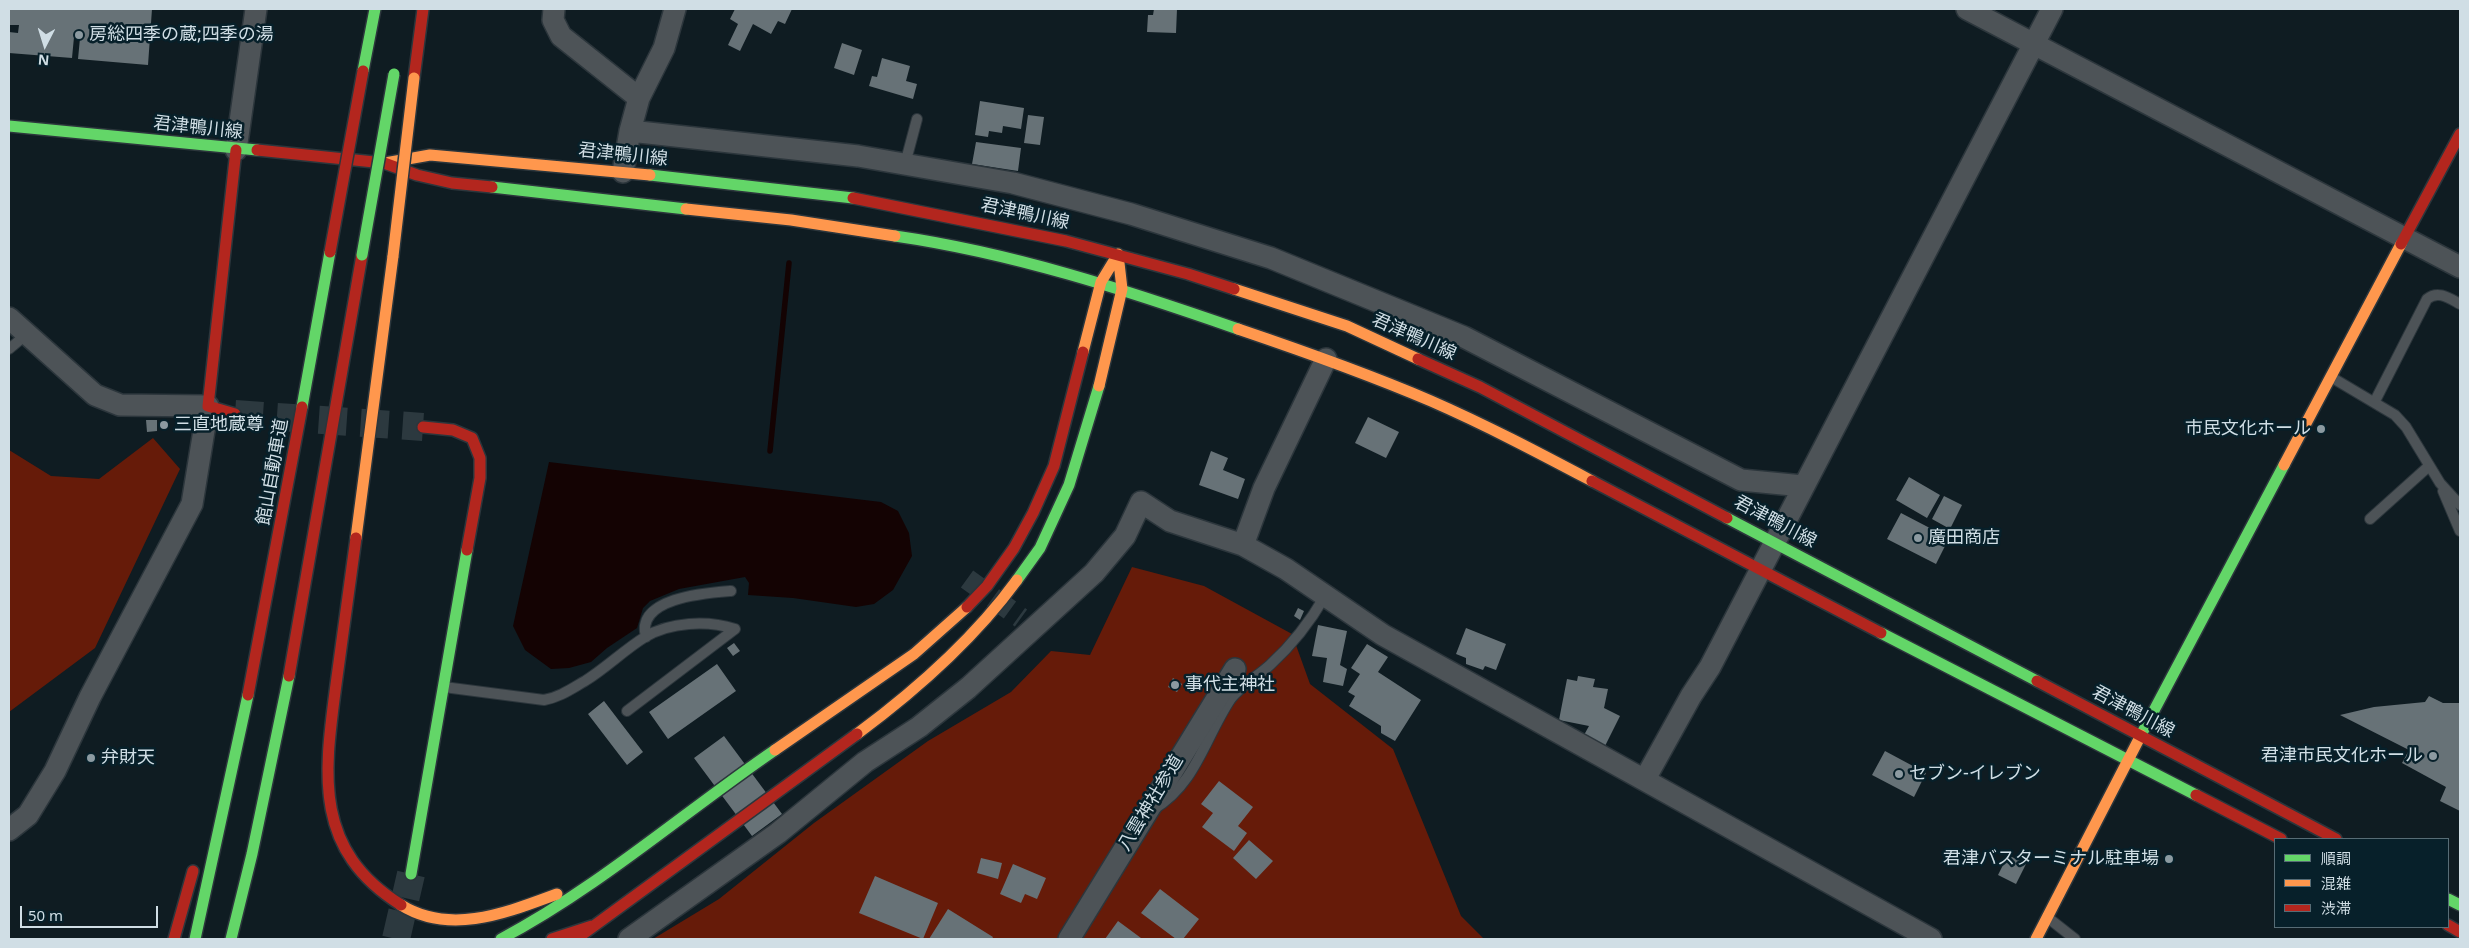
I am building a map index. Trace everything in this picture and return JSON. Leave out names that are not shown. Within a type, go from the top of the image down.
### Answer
[{"type":"main road","name":"館山自動車道","points":[[195,939],[235,761],[275,560],[375,9]]},
{"type":"main road","points":[[423,9],[364,481],[329,732],[327,785],[334,824],[351,861],[377,890],[397,904],[422,914],[458,920],[497,916],[598,879]]},
{"type":"main road","points":[[231,939],[274,755],[305,590],[395,69]]},
{"type":"main road","name":"君津鴨川線","points":[[9,126],[236,150],[384,163],[417,175],[452,183],[791,220],[904,237],[1046,267],[1101,282],[1326,359],[1432,401],[1516,440],[1759,570],[2279,838]]},
{"type":"main road","points":[[2036,939],[2140,735],[2460,134]]},
{"type":"main road","points":[[236,150],[222,294],[208,406],[236,414]]},
{"type":"main road","name":"君津鴨川線","points":[[384,163],[430,154],[623,172],[862,199],[1066,240],[1188,274],[1347,326],[1480,386],[2334,838]]},
{"type":"main road","points":[[501,939],[537,920],[598,879],[741,773],[914,654],[959,616],[987,586],[1014,548],[1034,512],[1054,466],[1101,282],[1118,254]]},
{"type":"main road","points":[[576,939],[904,700],[997,607],[1040,548],[1068,485],[1095,405],[1122,289],[1118,254]]},
{"type":"main road","points":[[411,874],[480,478],[480,458],[472,438],[452,430],[423,427]]},
{"type":"main road","points":[[218,776],[275,560]]},
{"type":"main road","points":[[174,939],[195,862]]},
{"type":"main road","points":[[2449,900],[2460,906]]},
{"type":"main road","points":[[552,939],[598,924]]},
{"type":"main road","points":[[2449,926],[2460,932]]},
{"type":"street","points":[[236,150],[256,9]]},
{"type":"street","points":[[554,9],[553,20],[562,36],[639,98]]},
{"type":"street","points":[[623,172],[630,132],[639,98],[664,48],[675,9]]},
{"type":"street","points":[[1967,9],[2460,267]]},
{"type":"street","points":[[1645,779],[1691,696],[1710,667],[2052,9]]},
{"type":"street","points":[[630,132],[858,156],[1013,183],[1131,214],[1271,258],[1464,337],[1741,480],[1803,486]]},
{"type":"street","points":[[9,318],[95,395],[106,401],[120,405],[208,406],[192,504],[90,698],[55,771],[28,815],[9,830]]},
{"type":"street","points":[[1243,545],[1264,488],[1326,359]]},
{"type":"street","points":[[629,939],[778,833],[865,762],[919,727],[968,688],[1026,624],[1100,566],[1125,536],[1142,502],[1170,521],[1243,545],[1286,569],[1382,635],[1931,939]]},
{"type":"street","name":"八雲神社参道","points":[[1069,939],[1235,668]]},
{"type":"lane","points":[[905,164],[917,120]]},
{"type":"lane","points":[[2374,401],[2427,299],[2433,294],[2442,294],[2460,304]]},
{"type":"lane","points":[[9,349],[26,334]]},
{"type":"lane","points":[[2331,377],[2395,415],[2406,427],[2440,483],[2460,505]]},
{"type":"lane","points":[[2370,519],[2429,466]]},
{"type":"lane","points":[[2440,483],[2460,531]]},
{"type":"lane","points":[[646,637],[643,626],[646,618],[652,611],[677,599],[703,593],[731,591]]},
{"type":"lane","points":[[1145,814],[1168,801],[1182,786],[1230,699],[1282,654],[1312,619],[1325,596]]},
{"type":"lane","points":[[443,687],[544,700],[559,697],[602,670],[646,637],[690,623],[722,624],[735,629],[627,711]]},
{"type":"lane","points":[[2047,916],[2075,939]]},
{"type":"shaded area","points":[[153,438],[180,469],[95,648],[9,712],[9,450],[51,476],[99,479]]},
{"type":"shaded area","points":[[549,462],[881,502],[898,511],[909,533],[912,556],[893,590],[874,604],[856,607],[793,598],[748,595],[749,583],[745,577],[679,589],[650,601],[643,608],[637,628],[607,648],[591,662],[569,668],[551,669],[525,650],[513,626]]},
{"type":"shaded area","points":[[1132,567],[1204,586],[1292,634],[1310,684],[1393,749],[1461,916],[1484,939],[653,939],[719,899],[814,823],[928,741],[1011,692],[1051,651],[1090,655]]},
{"type":"building","name":"房総四季の蔵;四季の湯","points":[[9,9],[152,9],[148,65],[78,59],[80,38],[74,37],[72,58],[9,53],[9,32],[18,33],[19,25],[9,25]]},
{"type":"building","points":[[735,9],[792,9],[785,24],[778,21],[771,34],[753,24],[740,51],[728,45],[738,24],[730,19]]},
{"type":"building","points":[[1154,9],[1177,9],[1176,33],[1147,32],[1148,15],[1153,15]]},
{"type":"building","points":[[842,43],[862,50],[854,75],[834,68]]},
{"type":"building","points":[[882,58],[910,66],[906,81],[917,84],[913,99],[869,86],[872,76],[877,77]]},
{"type":"building","points":[[980,101],[1024,108],[1021,129],[1003,126],[1002,133],[989,131],[988,137],[975,135]]},
{"type":"building","points":[[1028,115],[1044,117],[1040,145],[1024,143]]},
{"type":"building","points":[[976,142],[1021,148],[1018,171],[972,164]]},
{"type":"building","points":[[1368,417],[1399,432],[1386,458],[1355,443]]},
{"type":"building","points":[[146,420],[157,420],[157,431],[147,432]]},
{"type":"building","points":[[1211,451],[1228,458],[1223,470],[1245,479],[1238,499],[1199,485]]},
{"type":"building","points":[[1909,477],[1940,495],[1927,518],[1896,500]]},
{"type":"building","points":[[1944,496],[1962,505],[1950,529],[1932,519]]},
{"type":"building","name":"廣田商店","points":[[1901,513],[1949,538],[1936,564],[1887,539]]},
{"type":"building","points":[[1298,608],[1304,611],[1300,620],[1294,616]]},
{"type":"building","points":[[1318,625],[1347,631],[1340,665],[1347,669],[1343,686],[1323,682],[1327,658],[1312,656]]},
{"type":"building","points":[[1466,628],[1506,644],[1496,670],[1485,666],[1483,670],[1466,664],[1466,658],[1456,654]]},
{"type":"building","points":[[734,643],[740,651],[733,656],[727,648]]},
{"type":"building","points":[[1367,644],[1388,657],[1378,672],[1421,700],[1395,741],[1381,733],[1381,726],[1349,706],[1355,696],[1348,692],[1360,674],[1351,668]]},
{"type":"building","points":[[717,664],[736,691],[668,739],[649,712]]},
{"type":"building","points":[[1578,676],[1595,679],[1593,687],[1608,689],[1604,708],[1620,716],[1605,746],[1584,735],[1589,726],[1559,720],[1567,679],[1577,681]]},
{"type":"building","name":"事代主神社","points":[[1173,678],[1182,684],[1177,692],[1168,687]]},
{"type":"building","name":"君津市民文化ホール","points":[[2429,696],[2443,703],[2460,703],[2460,811],[2440,801],[2446,787],[2402,763],[2409,750],[2340,715],[2374,707],[2425,702]]},
{"type":"building","points":[[604,701],[643,752],[627,765],[588,714]]},
{"type":"building","points":[[724,736],[782,814],[752,836],[694,758]]},
{"type":"building","name":"セブン-イレブン","points":[[1885,751],[1926,773],[1914,797],[1872,775]]},
{"type":"building","points":[[1219,781],[1253,807],[1238,826],[1247,833],[1234,851],[1202,827],[1213,813],[1201,804]]},
{"type":"building","points":[[1249,840],[1273,861],[1256,879],[1233,858]]},
{"type":"building","points":[[2008,855],[2026,864],[2016,884],[1998,875]]},
{"type":"building","points":[[981,858],[1002,863],[998,879],[977,873]]},
{"type":"building","points":[[1013,864],[1046,878],[1037,899],[1025,894],[1021,903],[1000,894]]},
{"type":"building","points":[[875,876],[938,903],[923,939],[859,913]]},
{"type":"building","points":[[1160,889],[1199,919],[1183,939],[1176,939],[1141,913]]},
{"type":"building","points":[[948,909],[993,937],[992,939],[929,939]]},
{"type":"building","points":[[1118,921],[1141,938],[1105,939]]},
{"type":"waterway","points":[[770,451],[789,263]]},
{"type":"tunnel","points":[[235,414],[423,427]]},
{"type":"tunnel","points":[[967,579],[1021,618]]},
{"type":"tunnel","points":[[396,939],[411,874]]},
{"type":"traffic: fast","points":[[363,71],[375,9]]},
{"type":"traffic: fast","points":[[362,255],[394,74]]},
{"type":"traffic: fast","points":[[9,126],[257,150]]},
{"type":"traffic: fast","points":[[650,175],[853,198]]},
{"type":"traffic: fast","points":[[492,187],[686,209]]},
{"type":"traffic: fast","points":[[895,236],[983,252],[1069,274],[1154,300],[1238,329]]},
{"type":"traffic: fast","points":[[302,407],[330,252]]},
{"type":"traffic: fast","points":[[1017,580],[1040,548],[1069,485],[1099,386]]},
{"type":"traffic: fast","points":[[2141,735],[2284,465]]},
{"type":"traffic: fast","points":[[1727,518],[2037,681]]},
{"type":"traffic: fast","points":[[411,874],[467,550]]},
{"type":"traffic: fast","points":[[1881,633],[2196,795]]},
{"type":"traffic: fast","points":[[231,939],[252,854],[289,676]]},
{"type":"traffic: fast","points":[[195,939],[248,695]]},
{"type":"traffic: fast","points":[[501,939],[537,919],[607,873],[775,750]]},
{"type":"traffic: fast","points":[[2449,900],[2460,905]]},
{"type":"traffic: slow","points":[[393,256],[414,78]]},
{"type":"traffic: slow","points":[[385,163],[430,155],[650,175]]},
{"type":"traffic: slow","points":[[686,209],[791,220],[895,236]]},
{"type":"traffic: slow","points":[[2284,465],[2401,244]]},
{"type":"traffic: slow","points":[[1083,352],[1101,282],[1118,254]]},
{"type":"traffic: slow","points":[[1099,386],[1122,289],[1118,254]]},
{"type":"traffic: slow","points":[[356,538],[393,256]]},
{"type":"traffic: slow","points":[[1234,289],[1347,326],[1418,359]]},
{"type":"traffic: slow","points":[[1238,329],[1335,363],[1431,401],[1492,429],[1592,481]]},
{"type":"traffic: slow","points":[[857,734],[943,663],[982,623],[1017,580]]},
{"type":"traffic: slow","points":[[775,750],[914,654],[967,607]]},
{"type":"traffic: slow","points":[[2036,939],[2141,735]]},
{"type":"traffic: slow","points":[[401,905],[420,914],[440,919],[459,920],[499,914],[557,894]]},
{"type":"traffic: jam","points":[[414,78],[423,9]]},
{"type":"traffic: jam","points":[[330,252],[363,71]]},
{"type":"traffic: jam","points":[[2401,244],[2460,134]]},
{"type":"traffic: jam","points":[[235,414],[208,406],[236,150]]},
{"type":"traffic: jam","points":[[257,150],[384,163],[417,175],[452,183],[492,187]]},
{"type":"traffic: jam","points":[[853,198],[1066,241],[1188,274],[1234,289]]},
{"type":"traffic: jam","points":[[289,676],[362,255]]},
{"type":"traffic: jam","points":[[967,607],[987,586],[1014,548],[1033,513],[1054,466],[1083,352]]},
{"type":"traffic: jam","points":[[1418,359],[1480,387],[1727,518]]},
{"type":"traffic: jam","points":[[248,695],[302,407]]},
{"type":"traffic: jam","points":[[423,427],[453,430],[472,438],[480,458],[480,478],[467,550]]},
{"type":"traffic: jam","points":[[1592,481],[1881,633]]},
{"type":"traffic: jam","points":[[356,538],[329,743],[328,775],[330,804],[338,832],[351,858],[372,883],[401,905]]},
{"type":"traffic: jam","points":[[2037,681],[2334,838]]},
{"type":"traffic: jam","points":[[576,939],[857,734]]},
{"type":"traffic: jam","points":[[2196,795],[2279,838]]},
{"type":"traffic: jam","points":[[174,939],[193,871]]},
{"type":"traffic: jam","points":[[552,939],[592,926]]},
{"type":"traffic: jam","points":[[2449,926],[2460,932]]},
{"type":"place","name":"房総四季の蔵;四季の湯","points":[[79,35]]},
{"type":"place","name":"三直地蔵尊","points":[[164,425]]},
{"type":"place","name":"市民文化ホール","points":[[2321,429]]},
{"type":"place","name":"廣田商店","points":[[1918,538]]},
{"type":"place","name":"事代主神社","points":[[1175,685]]},
{"type":"place","name":"君津市民文化ホール","points":[[2433,756]]},
{"type":"place","name":"弁財天","points":[[91,758]]},
{"type":"place","name":"セブン-イレブン","points":[[1899,774]]},
{"type":"place","name":"君津バスターミナル駐車場","points":[[2169,859]]}]
